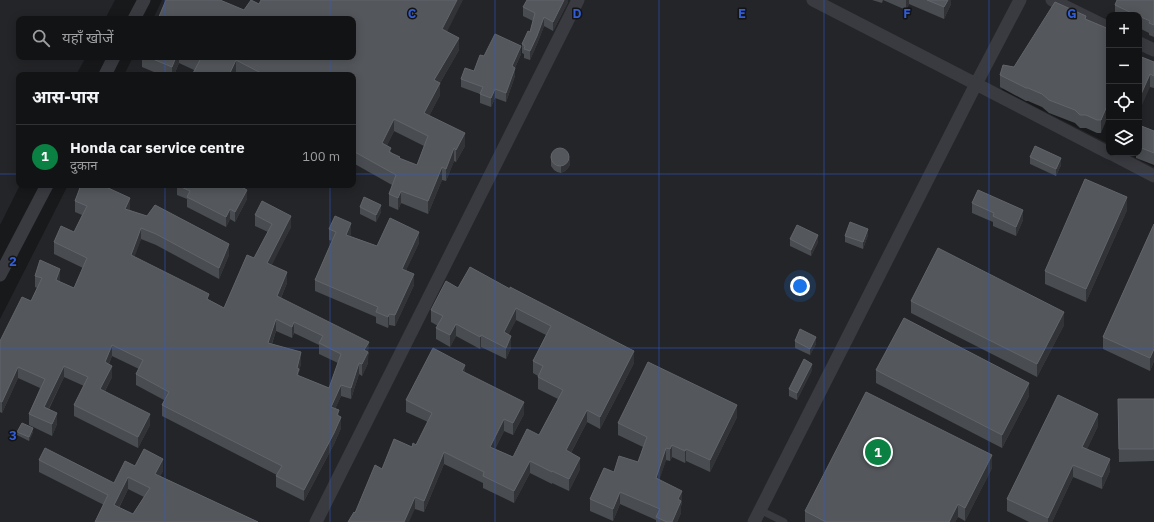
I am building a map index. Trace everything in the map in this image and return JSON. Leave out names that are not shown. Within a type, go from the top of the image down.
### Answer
[{"type":"street","points":[[136,16],[144,0]]},
{"type":"street","points":[[316,522],[578,0]]},
{"type":"street","points":[[813,0],[1106,151]]},
{"type":"street","points":[[754,522],[1020,0]]},
{"type":"street","points":[[1052,0],[1106,27]]},
{"type":"street","points":[[1142,44],[1154,50]]},
{"type":"street","points":[[106,72],[112,60]]},
{"type":"street","points":[[1115,156],[1154,176]]},
{"type":"street","points":[[0,275],[45,188]]},
{"type":"lane","points":[[760,510],[784,522]]},
{"type":"shaded area","points":[[0,0],[115,0],[107,16],[16,16],[16,60],[84,60],[78,72],[16,72],[16,188],[18,188],[0,225]]},
{"type":"shaded area","points":[[162,0],[1154,0],[1154,131],[1142,125],[1142,12],[1106,12],[1106,108],[1016,64],[1002,90],[1106,142],[1106,156],[1132,156],[1154,167],[1154,522],[0,522],[0,319],[66,188],[356,188],[356,72],[126,72],[132,60],[356,60],[356,16],[154,16]]},
{"type":"building","points":[[166,0],[220,0],[244,10],[251,0],[259,4],[261,0],[457,0],[442,29],[459,38],[434,80],[440,83],[424,113],[465,133],[456,150],[454,148],[446,169],[442,167],[428,201],[401,191],[398,198],[389,194],[396,175],[356,153],[356,72],[259,72],[236,60],[356,60],[356,16],[159,16]],"holes":[[[394,119],[428,136],[417,165],[399,158],[400,157],[389,152],[391,148],[382,143]]]},
{"type":"building","points":[[527,0],[564,0],[553,22],[544,17],[530,51],[524,49],[525,46],[522,44],[528,31],[530,32],[535,13],[523,7]]},
{"type":"building","points":[[927,0],[948,0],[944,7]]},
{"type":"building","points":[[1117,0],[1154,0],[1154,25],[1149,23],[1150,21],[1142,17],[1142,12],[1130,12],[1115,5]]},
{"type":"building","points":[[1055,2],[1086,16],[1085,19],[1106,28],[1106,108],[1101,120],[1097,120],[1086,115],[1080,115],[1075,110],[1049,100],[1042,94],[1000,75],[1003,65],[1014,67]]},
{"type":"building","points":[[495,34],[521,46],[512,66],[515,68],[506,93],[495,89],[491,98],[480,94],[483,87],[461,79],[465,68],[474,71],[480,55],[484,56]]},
{"type":"building","points":[[1142,57],[1154,62],[1154,76],[1150,74],[1142,92]]},
{"type":"building","points":[[155,60],[175,60],[172,67]]},
{"type":"building","points":[[200,60],[236,60],[230,72],[194,72]]},
{"type":"building","points":[[1142,126],[1154,131],[1154,153],[1142,148]]},
{"type":"building","points":[[1035,146],[1061,158],[1056,169],[1030,157]]},
{"type":"building","points":[[556,148],[564,148],[569,153],[567,164],[564,166],[556,166],[551,161],[551,153]]},
{"type":"building","points":[[1085,179],[1127,197],[1086,289],[1045,271]]},
{"type":"building","points":[[80,188],[108,188],[130,198],[125,209],[147,216],[155,205],[229,244],[219,268],[156,234],[141,228],[131,255],[209,294],[207,299],[224,308],[247,255],[254,258],[272,224],[255,215],[262,201],[291,216],[267,263],[287,272],[277,296],[369,342],[364,350],[368,352],[362,364],[359,363],[351,388],[341,385],[331,407],[339,410],[337,415],[341,417],[304,490],[276,476],[282,466],[162,405],[169,392],[136,374],[143,360],[112,345],[105,362],[112,366],[100,389],[150,414],[138,437],[74,405],[88,377],[64,366],[44,407],[57,413],[52,424],[29,414],[45,379],[18,367],[2,402],[0,401],[0,341],[22,297],[31,301],[42,278],[35,276],[40,260],[60,269],[56,280],[74,288],[87,258],[54,242],[61,226],[74,232],[87,206],[75,201]],"holes":[[[276,319],[292,327],[294,322],[323,336],[319,343],[341,354],[329,388],[297,375],[301,352],[268,343]]]},
{"type":"building","points":[[184,188],[243,188],[247,190],[235,212],[230,209],[226,217],[187,197],[190,191]]},
{"type":"building","points":[[978,190],[1023,210],[1016,227],[993,216],[994,213],[972,203]]},
{"type":"building","points":[[364,197],[381,205],[376,215],[360,207]]},
{"type":"building","points":[[335,216],[351,223],[346,235],[377,246],[390,218],[419,232],[402,269],[414,274],[395,315],[389,314],[388,317],[376,312],[378,307],[315,280],[336,232],[329,229]]},
{"type":"building","points":[[850,222],[868,229],[863,242],[845,236]]},
{"type":"building","points":[[1154,224],[1154,349],[1150,358],[1103,337]]},
{"type":"building","points":[[797,225],[818,235],[811,250],[790,239]]},
{"type":"building","points":[[938,248],[1064,312],[1037,364],[911,301]]},
{"type":"building","points":[[470,267],[510,289],[510,287],[634,351],[600,417],[587,410],[566,450],[580,458],[569,479],[530,461],[514,491],[483,476],[484,472],[444,452],[424,501],[415,497],[404,522],[348,522],[354,512],[355,513],[375,465],[382,469],[394,439],[412,447],[413,443],[416,445],[432,413],[406,400],[433,348],[465,365],[462,371],[524,402],[513,423],[504,419],[490,447],[513,457],[527,429],[539,435],[563,390],[538,377],[543,366],[533,361],[551,326],[516,308],[504,332],[511,336],[506,348],[481,335],[480,337],[456,324],[450,335],[436,328],[443,316],[431,310],[446,281],[458,288]]},
{"type":"building","points":[[904,318],[1029,383],[1002,435],[876,370]]},
{"type":"building","points":[[800,329],[816,337],[810,349],[795,341]]},
{"type":"building","points":[[804,359],[812,364],[797,393],[789,389]]},
{"type":"building","points":[[648,362],[737,405],[710,460],[686,449],[685,451],[672,445],[670,449],[666,448],[656,478],[682,491],[678,499],[681,501],[672,522],[667,522],[656,517],[660,509],[620,492],[613,509],[590,499],[604,468],[614,472],[619,456],[638,462],[647,437],[618,423]]},
{"type":"building","points":[[866,392],[992,455],[965,508],[958,504],[949,522],[826,522],[805,511]]},
{"type":"building","points":[[1058,395],[1098,414],[1082,447],[1110,459],[1102,477],[1073,465],[1048,518],[1007,499]]},
{"type":"building","points":[[1118,399],[1154,399],[1154,449],[1119,449]]},
{"type":"building","points":[[22,423],[33,428],[29,437],[17,432]]},
{"type":"building","points":[[45,448],[114,483],[125,461],[135,466],[144,449],[163,459],[155,474],[258,522],[95,522],[108,495],[39,460]],"holes":[[[128,477],[150,488],[133,514],[114,505]]]},
{"type":"place","name":"Honda car service centre","points":[[878,452]]}]
